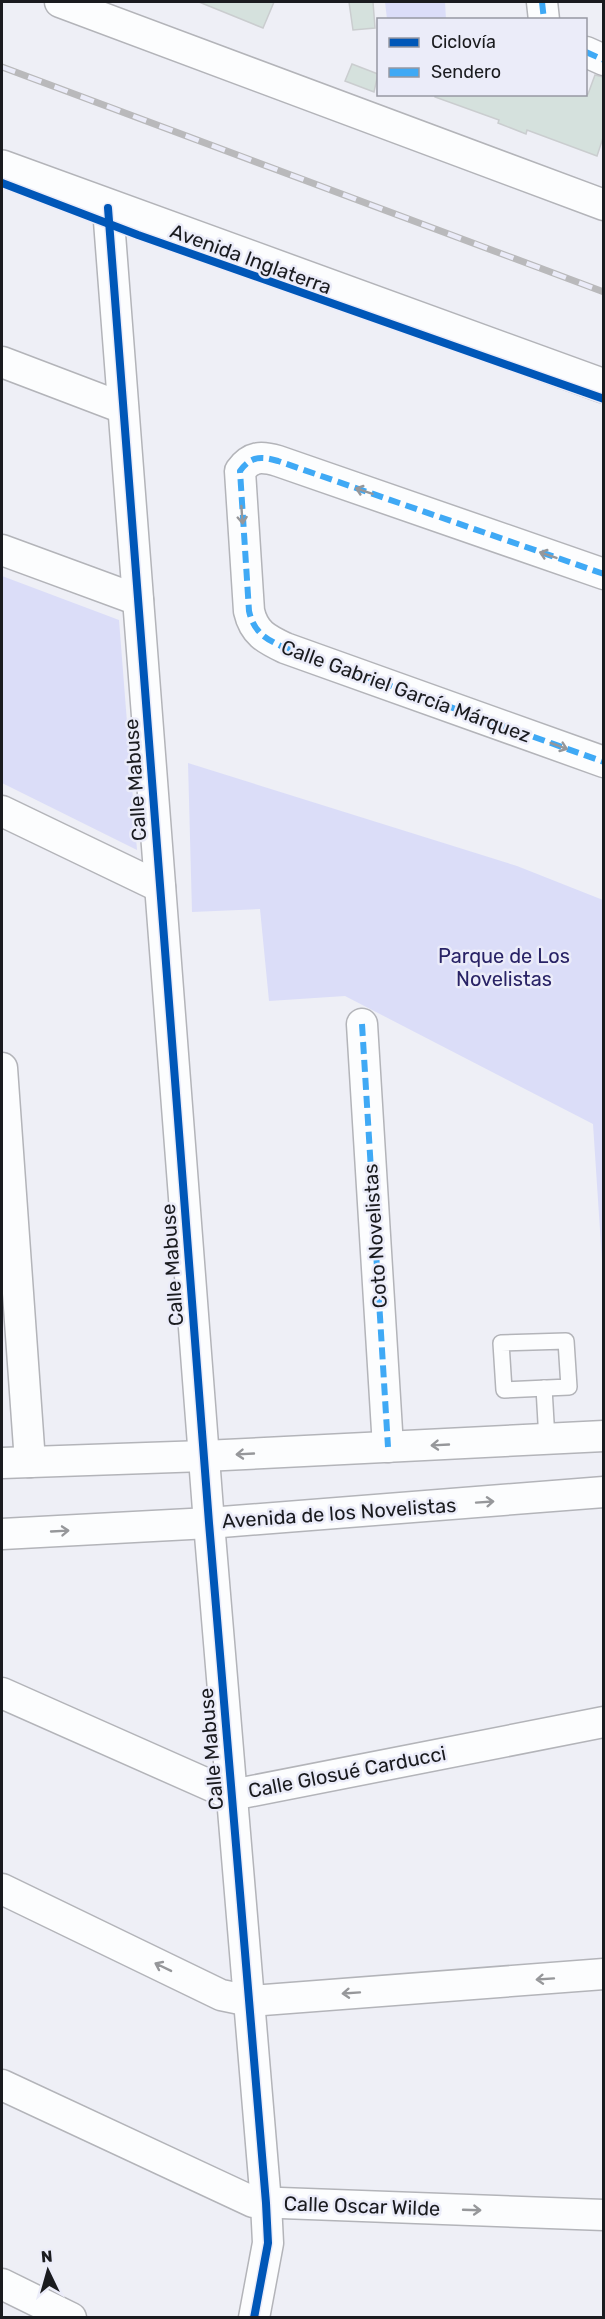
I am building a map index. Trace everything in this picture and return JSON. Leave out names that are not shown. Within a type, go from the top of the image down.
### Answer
[{"type":"street","points":[[60,2],[603,205]]},
{"type":"street","points":[[542,2],[544,18]]},
{"type":"street","points":[[587,53],[603,60]]},
{"type":"street","name":"Avenida Inglaterra","points":[[2,167],[108,208],[603,386]]},
{"type":"street","name":"Calle Mabuse","points":[[108,208],[209,1523],[266,2203],[268,2243],[254,2318]]},
{"type":"street","points":[[2,362],[123,408]]},
{"type":"street","name":"Calle Gabriel García Márquez","points":[[603,574],[278,460],[262,457],[248,460],[240,471],[249,611],[252,625],[264,639],[603,762]]},
{"type":"street","points":[[2,550],[138,600]]},
{"type":"street","points":[[2,811],[160,887]]},
{"type":"street","name":"Coto Novelistas","points":[[362,1024],[388,1447]]},
{"type":"street","points":[[2,1068],[16,1462],[204,1456],[603,1436]]},
{"type":"street","name":"Avenida de los Novelistas","points":[[2,1534],[209,1523],[603,1492]]},
{"type":"street","name":"Calle Glosué Carducci","points":[[2,1693],[232,1795],[603,1722]]},
{"type":"street","points":[[2,1889],[221,1995],[250,2001],[603,1974]]},
{"type":"street","name":"Calle Oscar Wilde","points":[[2,2085],[253,2202],[603,2215]]},
{"type":"street","points":[[2,2284],[71,2318]]},
{"type":"lane","points":[[566,1341],[569,1387],[544,1388],[504,1389],[501,1343],[566,1341]]},
{"type":"lane","points":[[544,1388],[547,1440]]},
{"type":"green space","points":[[385,2],[445,2],[446,18],[387,18]]},
{"type":"green space","points":[[2,576],[119,620],[137,850],[2,783]]},
{"type":"green space","name":"Parque de Los Novelistas","points":[[188,763],[517,866],[603,900],[603,1276],[593,1124],[345,996],[269,1001],[260,909],[192,912]]},
{"type":"building","points":[[199,2],[274,2],[263,28]]},
{"type":"building","points":[[349,2],[373,2],[375,28],[353,30]]},
{"type":"building","points":[[352,64],[377,74],[374,92],[345,81]]},
{"type":"building","points":[[595,75],[603,77],[603,138],[597,156],[527,130],[526,134],[498,123],[499,120],[435,97],[587,96]]},
{"type":"railway","points":[[2,67],[604,292]]},
{"type":"marked path","points":[[542,2],[544,18]]},
{"type":"marked path","points":[[587,52],[604,60]]},
{"type":"marked path","points":[[604,574],[278,461],[257,458],[248,462],[240,471],[249,611],[254,625],[272,642],[604,762]]},
{"type":"marked path","points":[[362,1024],[388,1447]]},
{"type":"cycle path","points":[[2,183],[138,235],[604,399]]},
{"type":"cycle path","points":[[108,208],[209,1523],[266,2203],[268,2243],[254,2318]]}]
